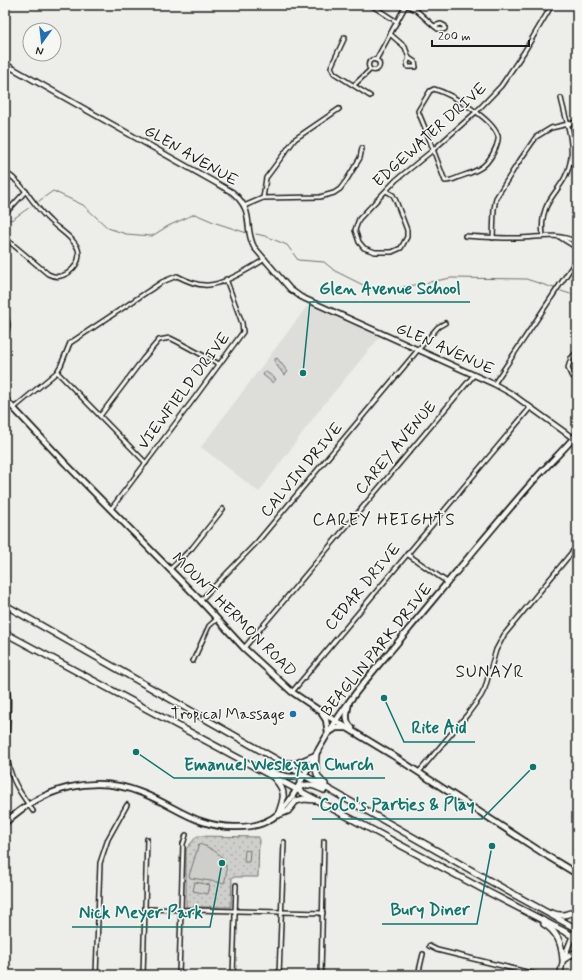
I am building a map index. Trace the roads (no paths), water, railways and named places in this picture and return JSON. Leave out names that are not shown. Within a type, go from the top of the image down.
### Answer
[{"type":"main road","name":"MOUNT HERMON ROAD","points":[[5,398],[244,648],[292,692],[577,874]]},
{"type":"main road","name":"BEAGLIN PARK DRIVE","points":[[5,823],[28,804],[42,796],[62,789],[86,784],[121,786],[142,792],[194,819],[215,826],[232,828],[250,827],[265,822],[278,814],[284,808],[296,789],[328,733],[349,701],[447,582],[534,480],[575,440],[577,434]]},
{"type":"main road","points":[[5,605],[513,894],[577,927]]},
{"type":"main road","points":[[5,633],[575,937]]},
{"type":"main road","points":[[349,701],[346,714],[349,726],[366,738]]},
{"type":"main road","points":[[315,708],[326,720],[328,733],[336,728],[350,729]]},
{"type":"main road","points":[[264,752],[291,764],[303,762],[316,755],[316,768],[319,778],[322,782],[347,797],[351,802]]},
{"type":"main road","points":[[258,768],[290,777],[299,777],[304,775]]},
{"type":"main road","points":[[272,776],[278,782],[283,792],[283,802],[278,814]]},
{"type":"main road","points":[[296,789],[305,784],[316,786],[342,800],[351,802]]},
{"type":"main road","points":[[278,814],[288,811],[296,801],[309,799],[321,802]]},
{"type":"main road","points":[[513,894],[527,899],[555,914],[570,914],[577,909]]},
{"type":"main road","points":[[498,897],[522,913],[548,927],[560,941],[564,960],[577,951]]},
{"type":"street","points":[[371,5],[397,22]]},
{"type":"street","points":[[370,70],[370,62],[376,60],[406,5],[416,10],[434,26]]},
{"type":"street","name":"EDGEWATER DRIVE","points":[[386,190],[396,201],[407,230],[406,240],[401,248],[392,252],[375,252],[364,248],[359,242],[355,233],[355,227],[359,219],[386,190],[396,180],[476,112],[501,86],[552,5]]},
{"type":"street","points":[[390,34],[405,47],[409,58]]},
{"type":"street","points":[[345,36],[332,67],[334,73],[370,96]]},
{"type":"street","points":[[370,70],[376,71],[379,68],[380,65],[376,60]]},
{"type":"street","name":"GLEN AVENUE","points":[[5,64],[227,189],[236,196],[244,206],[248,216],[252,242],[290,289],[301,297],[494,384],[575,440]]},
{"type":"street","points":[[354,85],[370,70]]},
{"type":"street","points":[[434,89],[446,93],[476,112],[489,123],[498,136],[498,142],[494,152],[482,168],[452,181],[445,181],[433,150],[418,111],[430,91],[434,89]]},
{"type":"street","points":[[543,236],[542,220],[544,212],[566,175],[570,163],[570,141],[561,98]]},
{"type":"street","points":[[263,198],[266,178],[295,139],[339,109]]},
{"type":"street","points":[[493,238],[496,198],[536,137],[551,128],[577,122]]},
{"type":"street","points":[[244,206],[263,198],[320,197],[331,195],[343,185],[360,158],[362,148]]},
{"type":"street","points":[[5,172],[14,178],[26,191],[44,216],[74,243],[78,252],[77,265],[62,276],[51,276],[5,238]]},
{"type":"street","points":[[5,214],[26,191]]},
{"type":"street","points":[[465,236],[493,238],[558,236],[577,242]]},
{"type":"street","points":[[558,236],[577,248]]},
{"type":"street","points":[[14,408],[57,372],[70,343],[162,282],[177,276],[199,284],[209,285],[243,272],[265,259]]},
{"type":"street","points":[[494,384],[577,259]]},
{"type":"street","name":"VIEWFIELD DRIVE","points":[[111,509],[243,332],[243,328],[226,279]]},
{"type":"street","points":[[5,314],[8,320],[5,335]]},
{"type":"street","name":"CALVIN DRIVE","points":[[200,601],[258,541],[418,350],[438,327],[445,323]]},
{"type":"street","points":[[100,416],[159,340],[170,338],[219,364]]},
{"type":"street","points":[[577,352],[571,358],[568,368],[571,375],[577,380]]},
{"type":"street","points":[[57,372],[146,463]]},
{"type":"street","name":"CAREY AVENUE","points":[[244,648],[474,375]]},
{"type":"street","name":"CEDAR DRIVE","points":[[292,692],[530,408]]},
{"type":"street","points":[[170,569],[192,548],[223,509]]},
{"type":"street","points":[[419,772],[481,696],[485,688],[496,650],[504,635],[577,546]]},
{"type":"street","points":[[407,554],[447,582]]},
{"type":"street","points":[[194,661],[208,626],[217,619]]},
{"type":"street","points":[[5,677],[9,699],[7,741],[8,763],[13,779],[33,811]]},
{"type":"street","points":[[96,975],[98,879],[101,859],[113,830],[127,805]]},
{"type":"street","points":[[179,975],[183,844],[186,835]]},
{"type":"street","points":[[144,975],[148,839]]},
{"type":"street","points":[[321,975],[324,841]]},
{"type":"street","points":[[279,975],[280,913],[284,842]]},
{"type":"street","points":[[233,975],[236,885]]},
{"type":"street","points":[[146,909],[181,911],[323,913]]},
{"type":"street","points":[[560,975],[564,960],[575,937],[577,927]]},
{"type":"street","points":[[429,946],[437,950],[539,975]]},
{"type":"street","points":[[418,975],[423,954]]},
{"type":"waterway","points":[[39,201],[53,191],[83,205],[108,228],[126,234],[152,236],[168,226],[195,214],[216,223],[247,233]]},
{"type":"waterway","points":[[5,221],[13,219],[30,207]]},
{"type":"waterway","points":[[256,234],[287,245],[298,260],[324,262],[335,271],[377,292],[451,278],[526,279],[554,288]]},
{"type":"waterway","points":[[561,291],[577,296]]},
{"type":"place","name":"Glen Avenue School","points":[[303,373]]},
{"type":"place","name":"Rite Aid","points":[[384,698]]},
{"type":"place","name":"Tropical Massage","points":[[293,714]]},
{"type":"place","name":"Emanuel Wesleyan Church","points":[[136,752]]},
{"type":"place","name":"CoCo's Parties & Play","points":[[533,767]]},
{"type":"place","name":"Bury Diner","points":[[492,846]]},
{"type":"place","name":"Nick Meyer Park","points":[[222,863]]},
{"type":"district","name":"CAREY HEIGHTS","points":[[384,520]]},
{"type":"district","name":"SUNAYR","points":[[490,672]]}]
